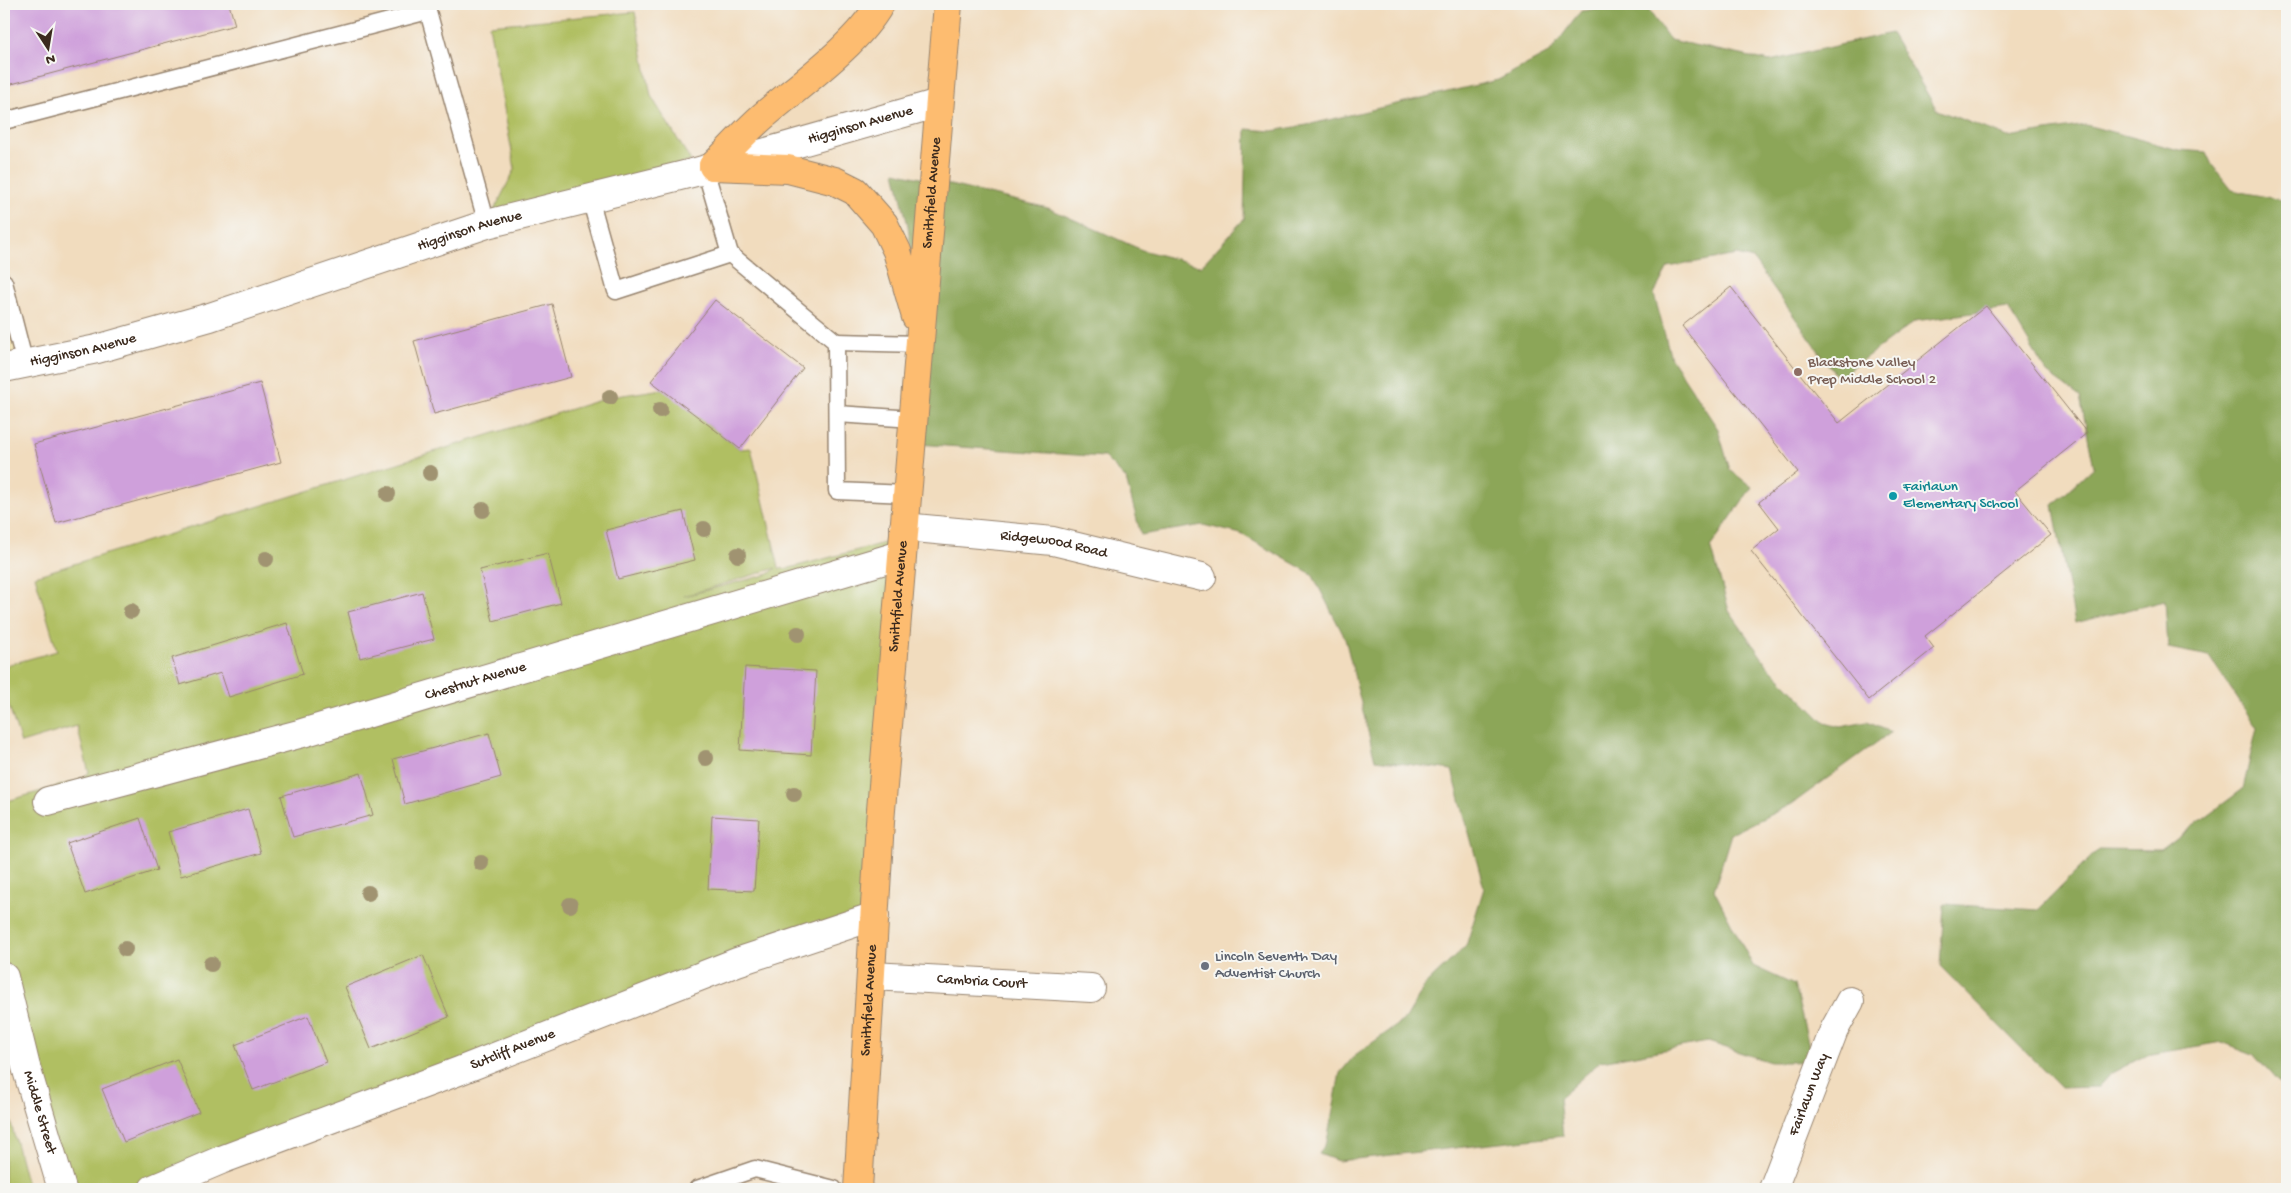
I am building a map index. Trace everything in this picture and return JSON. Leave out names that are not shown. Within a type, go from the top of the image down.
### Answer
[{"type":"main road","points":[[709,168],[760,119],[822,67],[861,30],[880,4]]},
{"type":"main road","name":"Smithfield Avenue","points":[[858,1189],[875,916],[901,555],[921,341],[948,4]]},
{"type":"main road","points":[[709,168],[788,169],[835,181],[855,191],[884,224],[897,251],[921,341]]},
{"type":"street","name":"Higginson Avenue","points":[[14,366],[97,349],[210,317],[487,224],[709,168],[939,103]]},
{"type":"street","name":"Ridgewood Road","points":[[904,527],[1053,541],[1202,576]]},
{"type":"street","name":"Chestnut Avenue","points":[[48,802],[299,734],[901,555]]},
{"type":"street","name":"Sutcliff Avenue","points":[[152,1189],[222,1160],[459,1071],[736,962],[875,916]]},
{"type":"street","name":"Cambria Court","points":[[872,976],[1091,988]]},
{"type":"street","name":"Middle Street","points":[[4,977],[26,1066],[62,1189]]},
{"type":"street","name":"Fairlawn Way","points":[[1773,1189],[1834,1030],[1850,1001]]},
{"type":"lane","points":[[4,121],[427,8],[487,224]]},
{"type":"lane","points":[[709,168],[730,254],[836,342],[921,341]]},
{"type":"lane","points":[[590,198],[616,291],[730,254]]},
{"type":"lane","points":[[4,282],[14,366]]},
{"type":"lane","points":[[836,342],[837,491],[907,494]]},
{"type":"lane","points":[[837,414],[914,420]]},
{"type":"lane","points":[[697,1189],[755,1169],[834,1189]]},
{"type":"green space","name":"Blackstone Valley Prep Middle School 2","points":[[1644,4],[1670,40],[1770,61],[1891,33],[1937,110],[2008,137],[2086,125],[2179,150],[2206,152],[2212,165],[2232,190],[2281,200],[2287,198],[2287,1092],[2253,1054],[2222,1042],[2146,1055],[2110,1074],[2098,1087],[2061,1088],[1940,966],[1944,904],[2038,910],[2099,849],[2161,850],[2243,789],[2257,728],[2209,656],[2168,648],[2165,601],[2075,623],[2053,505],[2094,467],[2080,397],[2047,373],[2008,308],[1915,321],[1838,378],[1753,259],[1737,255],[1668,267],[1654,294],[1671,358],[1718,429],[1730,470],[1752,487],[1711,546],[1729,611],[1768,666],[1825,723],[1840,727],[1867,722],[1891,732],[1792,804],[1731,834],[1714,890],[1753,966],[1794,985],[1813,1062],[1770,1062],[1708,1042],[1601,1061],[1559,1098],[1563,1136],[1338,1161],[1319,1154],[1327,1141],[1340,1073],[1355,1055],[1406,1019],[1426,984],[1466,946],[1484,888],[1452,770],[1375,760],[1345,638],[1312,574],[1241,534],[1203,525],[1141,535],[1126,479],[1104,457],[917,444],[919,316],[908,226],[895,172],[1048,208],[1142,250],[1201,266],[1244,219],[1246,129],[1272,131],[1307,125],[1498,80],[1550,52],[1581,11]]},
{"type":"green space","points":[[635,12],[651,96],[691,161],[487,224],[515,169],[489,25]]},
{"type":"green space","points":[[663,389],[740,449],[751,448],[779,568],[786,569],[903,538],[875,916],[153,1189],[62,1189],[4,977],[4,802],[76,781],[89,773],[77,726],[21,743],[4,691],[4,666],[57,651],[35,576],[610,397]],"holes":[[[776,568],[769,574],[684,596]]]},
{"type":"green space","points":[[4,1096],[28,1189],[4,1189]]},
{"type":"sand","points":[[4,284],[25,364],[4,368]]},
{"type":"building","points":[[4,4],[229,4],[235,25],[4,86]]},
{"type":"building","name":"Fairlawn Elementary School","points":[[1731,287],[1839,423],[1986,306],[2087,433],[2015,491],[2051,535],[1925,636],[1934,648],[1869,700],[1751,551],[1779,528],[1759,502],[1798,472],[1682,326]]},
{"type":"building","points":[[715,300],[803,368],[740,449],[651,381]]},
{"type":"building","points":[[552,304],[571,377],[434,414],[414,341]]},
{"type":"building","points":[[260,383],[281,462],[56,523],[34,444]]},
{"type":"building","points":[[683,511],[695,560],[618,579],[606,530]]},
{"type":"building","points":[[548,553],[561,603],[493,621],[480,570]]},
{"type":"building","points":[[422,592],[434,639],[360,658],[348,612]]},
{"type":"building","points":[[287,623],[303,674],[229,697],[221,673],[180,685],[172,658]]},
{"type":"building","points":[[745,667],[816,671],[811,755],[740,750]]},
{"type":"building","points":[[489,733],[501,777],[405,804],[393,759]]},
{"type":"building","points":[[361,773],[373,815],[293,837],[281,796]]},
{"type":"building","points":[[248,809],[261,853],[181,876],[168,832]]},
{"type":"building","points":[[712,816],[759,819],[754,891],[708,889]]},
{"type":"building","points":[[140,818],[157,870],[85,894],[67,843]]},
{"type":"building","points":[[423,955],[449,1017],[371,1049],[345,987]]},
{"type":"building","points":[[308,1016],[326,1062],[253,1090],[235,1045]]},
{"type":"building","points":[[177,1059],[199,1112],[124,1142],[102,1089]]},
{"type":"place","name":"Blackstone Valley Prep Middle School 2","points":[[1798,372]]},
{"type":"place","name":"Fairlawn Elementary School","points":[[1893,496]]},
{"type":"place","name":"Lincoln Seventh Day Adventist Church","points":[[1205,966]]}]
